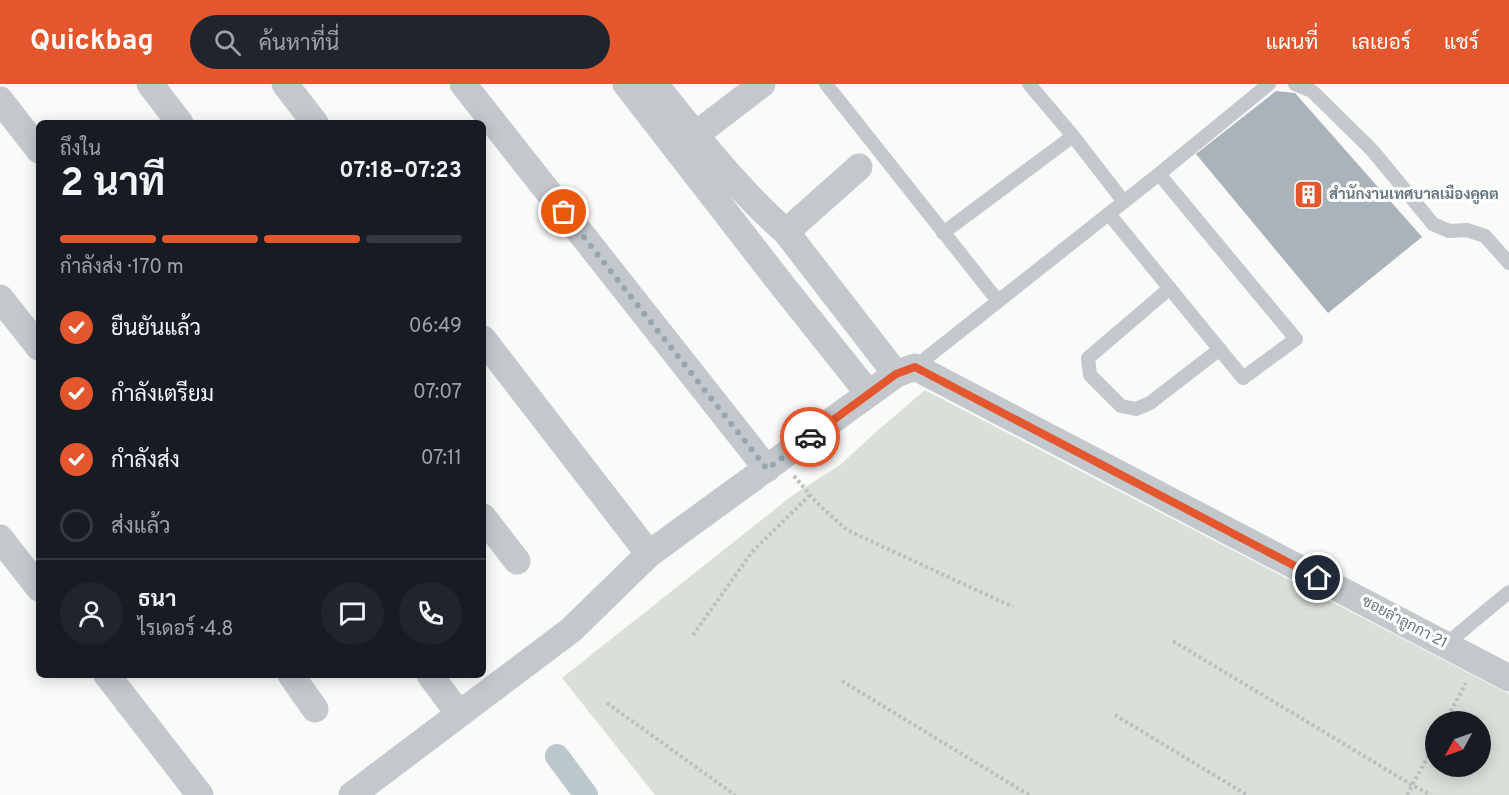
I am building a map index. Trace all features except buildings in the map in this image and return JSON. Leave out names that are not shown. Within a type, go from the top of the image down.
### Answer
[{"type":"street","points":[[150,84],[178,120]]},
{"type":"street","points":[[285,84],[313,120]]},
{"type":"street","points":[[463,84],[773,464]]},
{"type":"street","points":[[352,795],[571,630],[649,554],[869,394],[906,370],[809,262],[786,232],[686,143],[626,84]]},
{"type":"street","points":[[656,84],[686,143],[782,285],[869,394]]},
{"type":"street","points":[[686,143],[762,84]]},
{"type":"street","points":[[0,100],[36,146]]},
{"type":"street","points":[[786,232],[859,167]]},
{"type":"street","points":[[782,285],[809,262]]},
{"type":"street","points":[[0,298],[36,343]]},
{"type":"street","points":[[486,343],[649,554]]},
{"type":"street","name":"ซอยลำลูกกา 21","points":[[906,370],[1509,678]]},
{"type":"street","points":[[486,520],[517,561]]},
{"type":"street","points":[[0,538],[36,584]]},
{"type":"street","points":[[109,678],[200,795]]},
{"type":"street","points":[[293,678],[315,709]]},
{"type":"street","points":[[432,678],[459,714]]},
{"type":"lane","points":[[826,84],[998,302]]},
{"type":"lane","points":[[1029,84],[1124,202]]},
{"type":"lane","points":[[906,370],[998,302],[1269,84]]},
{"type":"lane","points":[[1295,84],[1317,87],[1433,224],[1449,231],[1467,230],[1485,236],[1509,264]]},
{"type":"lane","points":[[943,233],[1072,136]]},
{"type":"lane","points":[[1109,214],[1243,378],[1296,339],[1159,174]]},
{"type":"lane","points":[[1170,288],[1088,358],[1090,375],[1121,406],[1136,409],[1150,403],[1220,349]]},
{"type":"lane","points":[[1446,645],[1509,592]]},
{"type":"path","points":[[773,464],[847,530],[1013,608]]},
{"type":"path","points":[[693,635],[752,552],[810,495]]},
{"type":"path","points":[[1173,641],[1431,795]]},
{"type":"path","points":[[1451,711],[1477,661]]},
{"type":"path","points":[[842,681],[1029,795]]},
{"type":"path","points":[[606,703],[735,795]]},
{"type":"path","points":[[1115,715],[1247,795]]},
{"type":"path","points":[[1407,795],[1425,761]]},
{"type":"shaded area","points":[[925,390],[1509,694],[1509,795],[655,795],[562,678],[793,495],[840,465]]},
{"type":"waterway","points":[[557,756],[586,795]]},
{"type":"way so far","points":[[564,212],[767,469],[810,437]]},
{"type":"place","name":"สำนักงานเทศบาลเมืองคูคต","points":[[1308,195]]},
{"type":"route","points":[[810,437],[896,374],[915,367],[1318,578]]}]
